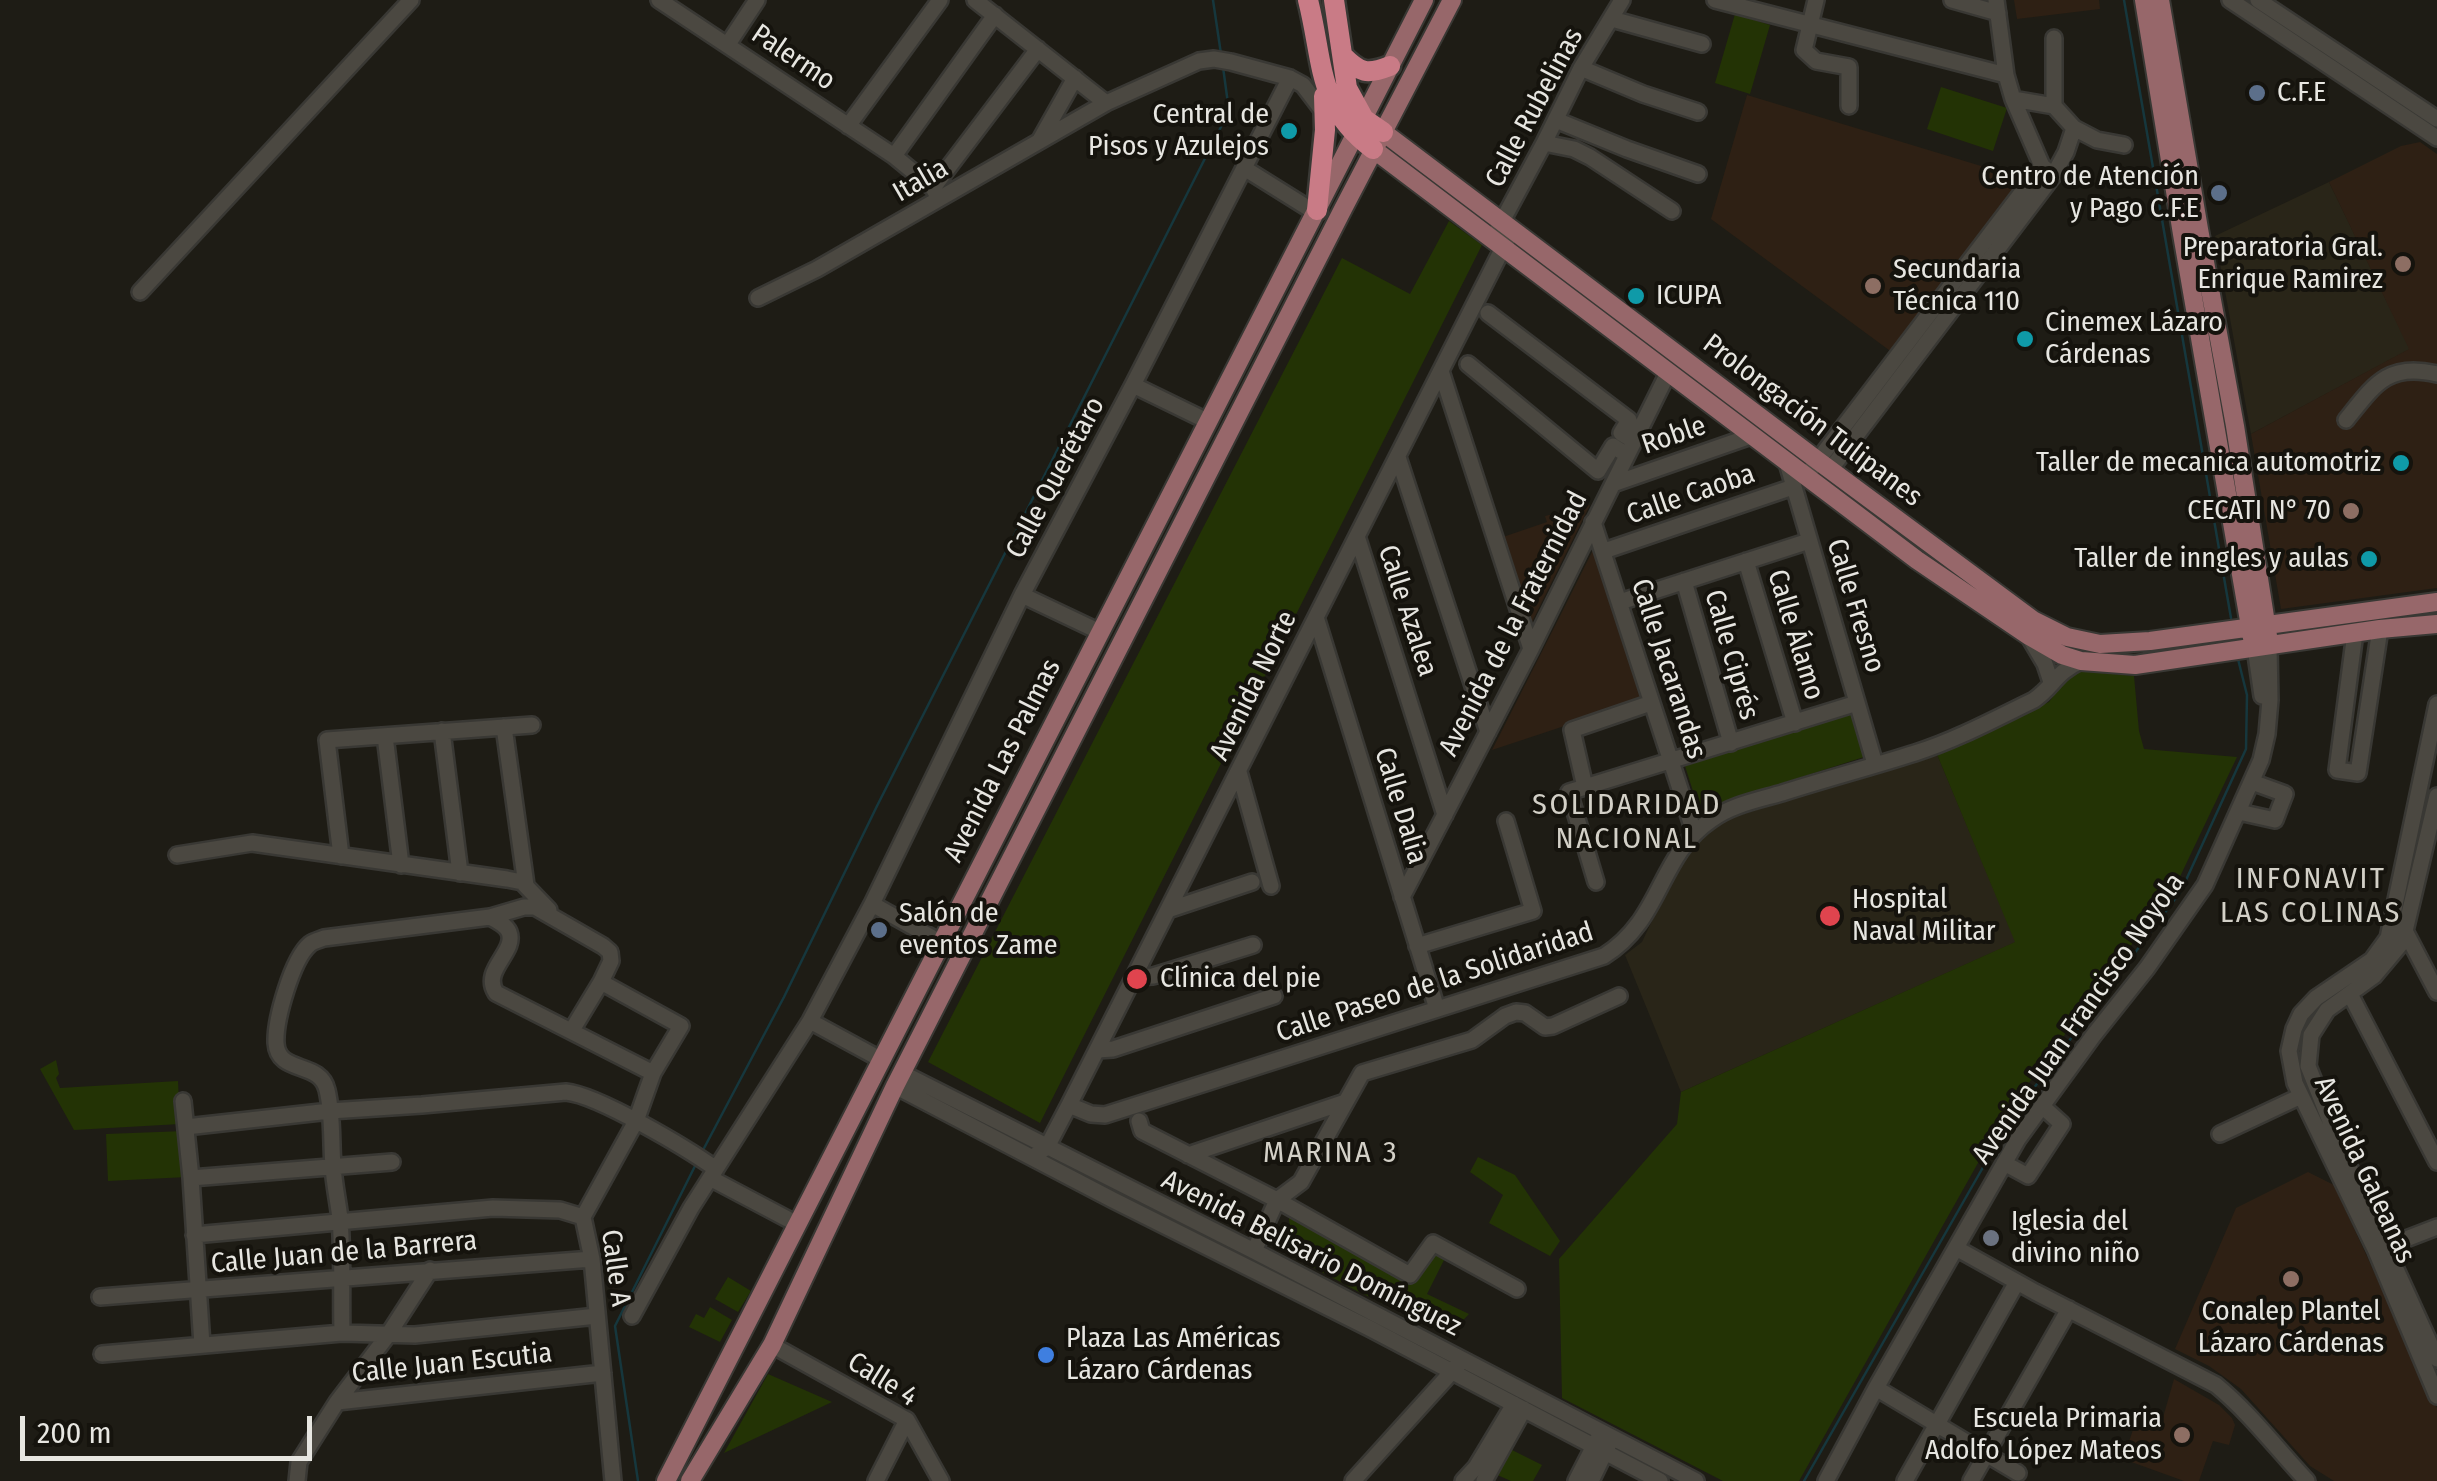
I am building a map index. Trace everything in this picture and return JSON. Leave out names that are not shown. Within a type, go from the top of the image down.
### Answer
[{"type":"highway","points":[[1308,0],[1316,28],[1326,114],[1316,212]]},
{"type":"highway","points":[[1334,0],[1346,88],[1369,134]]},
{"type":"highway","points":[[1316,28],[1339,24]]},
{"type":"highway","points":[[1343,56],[1364,72],[1390,66]]},
{"type":"highway","points":[[1322,69],[1336,111],[1369,134]]},
{"type":"main road","name":"Avenida Las Palmas","points":[[690,1481],[772,1345],[898,1080],[1369,134],[1390,66],[1424,0]]},
{"type":"main road","points":[[1369,134],[1452,0]]},
{"type":"main road","points":[[2144,0],[2235,426],[2262,647]]},
{"type":"main road","points":[[2160,0],[2181,177]]},
{"type":"main road","name":"Avenida Las Palmas","points":[[666,1481],[1316,212],[1369,134]]},
{"type":"main road","name":"Prolongación Tulipanes","points":[[1369,134],[1502,235],[1586,310],[1786,462],[1812,473],[2032,620],[2067,637],[2100,644],[2150,642],[2437,602]]},
{"type":"main road","name":"Prolongación Tulipanes","points":[[1502,235],[1596,293],[1917,560],[2062,654],[2081,661],[2135,665],[2437,624]]},
{"type":"main road","points":[[1586,310],[1596,293]]},
{"type":"main road","points":[[2210,633],[2213,654]]},
{"type":"street","points":[[140,292],[412,0]]},
{"type":"street","name":"Palermo","points":[[659,0],[894,156],[936,193]]},
{"type":"street","points":[[728,44],[757,0]]},
{"type":"street","points":[[848,126],[940,0]]},
{"type":"street","points":[[976,0],[1106,103]]},
{"type":"street","name":"Calle Rubelinas","points":[[1502,235],[1581,68],[1622,0]]},
{"type":"street","points":[[1715,0],[2006,75]]},
{"type":"street","points":[[1816,0],[1804,50],[1816,61],[1849,67],[1849,106]]},
{"type":"street","points":[[1952,0],[1997,6],[2012,99],[2048,171]]},
{"type":"street","points":[[2230,0],[2393,99],[2437,120]]},
{"type":"street","points":[[2258,0],[2393,99],[2437,138]]},
{"type":"street","points":[[894,156],[995,15]]},
{"type":"street","points":[[1612,20],[1702,44]]},
{"type":"street","points":[[2054,38],[2054,106]]},
{"type":"street","points":[[936,193],[1038,49]]},
{"type":"street","name":"Italia","points":[[758,298],[817,269],[936,193],[1038,144],[1106,103],[1199,61],[1231,62],[1297,82]]},
{"type":"street","points":[[1581,68],[1698,112]]},
{"type":"street","points":[[1322,69],[1297,82],[1326,114]]},
{"type":"street","points":[[1038,144],[1075,78]]},
{"type":"street","name":"Calle Querétaro","points":[[632,1316],[710,1169],[810,1021],[872,904],[1022,594],[1244,168],[1297,82]]},
{"type":"street","points":[[2012,99],[2054,106],[2074,128],[2098,140],[2124,145]]},
{"type":"street","points":[[1556,120],[1698,174]]},
{"type":"street","points":[[1812,473],[2066,152],[2074,128]]},
{"type":"street","points":[[1544,143],[1590,157],[1672,211]]},
{"type":"street","points":[[1244,168],[1316,212]]},
{"type":"street","name":"Avenida Norte","points":[[1033,1157],[1047,1147],[1239,772],[1441,371],[1502,235]]},
{"type":"street","points":[[1468,364],[1598,471],[1624,444],[1629,420],[1488,313]]},
{"type":"street","points":[[2346,420],[2374,384],[2394,372],[2416,368],[2437,374]]},
{"type":"street","points":[[1441,371],[1531,648]]},
{"type":"street","name":"Avenida de la Fraternidad","points":[[1402,898],[1613,484],[1624,444],[1668,372]]},
{"type":"street","points":[[1134,385],[1209,422]]},
{"type":"street","name":"Roble","points":[[1613,484],[1750,436]]},
{"type":"street","points":[[1398,456],[1488,732]]},
{"type":"street","name":"Calle Fresno","points":[[1812,473],[1809,541],[1875,764]]},
{"type":"street","name":"Calle Caoba","points":[[1604,551],[1812,473]]},
{"type":"street","name":"Calle Jacarandas","points":[[1593,522],[1694,832]]},
{"type":"street","name":"Calle Azalea","points":[[1357,536],[1445,814]]},
{"type":"street","points":[[1620,602],[1809,541]]},
{"type":"street","name":"Calle Álamo","points":[[1746,561],[1795,723]]},
{"type":"street","name":"Calle Ciprés","points":[[1684,581],[1731,743]]},
{"type":"street","points":[[1022,594],[1100,632]]},
{"type":"street","name":"Calle Dalia","points":[[1316,617],[1437,1010]]},
{"type":"street","points":[[2354,633],[2337,770],[2358,774],[2380,630]]},
{"type":"street","points":[[2029,636],[2046,664],[2050,682]]},
{"type":"street","name":"Avenida Juan Francisco Noyola","points":[[1826,1481],[2004,1163],[2204,886],[2261,760],[2267,734],[2262,647]]},
{"type":"street","points":[[2352,655],[2376,655]]},
{"type":"street","name":"Calle Paseo de la Solidaridad","points":[[1069,1105],[1105,1115],[1594,960],[1618,947],[1641,923],[1675,856],[1694,832],[1720,813],[1949,740],[2034,700],[2060,672],[2081,661]]},
{"type":"street","points":[[1585,787],[1572,730],[1651,703]]},
{"type":"street","points":[[1596,882],[1568,792],[1857,703]]},
{"type":"street","name":"Avenida Galeanas","points":[[2437,704],[2388,938],[2372,960],[2316,998],[2301,1014],[2288,1051],[2301,1096],[2336,1154],[2437,1358]]},
{"type":"street","points":[[341,856],[327,740],[532,725]]},
{"type":"street","points":[[504,727],[526,886]]},
{"type":"street","points":[[442,730],[460,873]]},
{"type":"street","points":[[2342,730],[2364,733]]},
{"type":"street","points":[[385,736],[402,865]]},
{"type":"street","points":[[1239,772],[1271,886]]},
{"type":"street","points":[[2239,812],[2275,820],[2285,794],[2252,782]]},
{"type":"street","name":"Avenida Galeanas","points":[[2336,1154],[2308,1066],[2311,1036],[2326,1010],[2374,976],[2400,945],[2436,807]]},
{"type":"street","points":[[1417,946],[1533,911],[1506,821]]},
{"type":"street","points":[[177,855],[252,843],[508,879],[522,882],[558,920]]},
{"type":"street","points":[[1168,910],[1252,882]]},
{"type":"street","points":[[872,904],[940,942]]},
{"type":"street","points":[[342,1333],[340,1222],[326,1085],[318,1073],[286,1063],[277,1053],[283,1000],[308,945],[324,938],[535,907],[610,952],[602,982],[572,1030]]},
{"type":"street","points":[[2395,913],[2437,992]]},
{"type":"street","points":[[490,916],[510,933],[492,979],[496,993],[653,1074]]},
{"type":"street","points":[[1134,977],[1153,976],[1253,946]]},
{"type":"street","name":"Calle A","points":[[602,982],[681,1026],[653,1074],[636,1121],[582,1217],[592,1260],[613,1481]]},
{"type":"street","points":[[2350,994],[2437,1162]]},
{"type":"street","points":[[1097,1050],[1112,1049],[1274,996]]},
{"type":"street","points":[[1254,1251],[1278,1200],[1301,1182],[1362,1073],[1472,1040],[1516,1012],[1525,1013],[1545,1027],[1553,1026],[1619,996]]},
{"type":"street","points":[[810,1021],[880,1059]]},
{"type":"street","name":"Avenida Belisario Domínguez","points":[[898,1080],[1113,1200],[1369,1328],[1457,1366],[1519,1407],[1696,1481]]},
{"type":"street","points":[[186,1127],[330,1111],[578,1093],[689,1152],[796,1224]]},
{"type":"street","points":[[2220,1134],[2301,1096]]},
{"type":"street","points":[[183,1101],[202,1345]]},
{"type":"street","points":[[1188,1154],[1345,1102]]},
{"type":"street","name":"Avenida Belisario Domínguez","points":[[945,1104],[1047,1147],[1254,1251],[1603,1443],[1660,1481]]},
{"type":"street","points":[[2004,1163],[2028,1176],[2062,1124],[2042,1106]]},
{"type":"street","points":[[1139,1121],[1142,1130],[1278,1200],[1410,1275],[1432,1243],[1517,1289]]},
{"type":"street","points":[[191,1178],[392,1162]]},
{"type":"street","points":[[194,1235],[492,1208],[560,1210],[582,1217]]},
{"type":"street","points":[[2382,1248],[2437,1227]]},
{"type":"street","points":[[1956,1248],[2216,1385],[2242,1406],[2307,1481]]},
{"type":"street","name":"Avenida Galeanas","points":[[2382,1248],[2437,1396]]},
{"type":"street","name":"Calle Juan de la Barrera","points":[[100,1298],[592,1260]]},
{"type":"street","points":[[337,1402],[388,1335],[430,1270]]},
{"type":"street","points":[[1906,1481],[2017,1282]]},
{"type":"street","points":[[1971,1481],[2069,1309]]},
{"type":"street","points":[[102,1354],[342,1333],[416,1334],[598,1316]]},
{"type":"street","name":"Calle 4","points":[[772,1345],[908,1420],[940,1481]]},
{"type":"street","points":[[1353,1481],[1457,1366]]},
{"type":"street","name":"Calle Juan Escutia","points":[[297,1481],[299,1462],[337,1402],[603,1372]]},
{"type":"street","points":[[1876,1388],[2018,1472]]},
{"type":"street","points":[[1463,1481],[1482,1474],[1519,1407]]},
{"type":"street","points":[[876,1481],[908,1420]]},
{"type":"street","points":[[1576,1481],[1603,1443]]},
{"type":"street","points":[[1591,1481],[1603,1443]]},
{"type":"shaded area","points":[[2014,0],[2099,0],[2100,9],[2017,19]]},
{"type":"shaded area","name":"Secundaria Técnica 110","points":[[1747,95],[2024,179],[1893,353],[1711,219]]},
{"type":"shaded area","name":"CECATI N° 70","points":[[2420,142],[2437,154],[2437,588],[2281,609],[2251,434],[2409,349],[2329,182],[2401,146]]},
{"type":"shaded area","points":[[2329,182],[2410,349],[2251,434],[2215,236]]},
{"type":"shaded area","points":[[1590,505],[1532,622],[1526,621],[1500,538],[1547,522],[1545,516]]},
{"type":"shaded area","points":[[1596,544],[1646,699],[1492,750],[1559,618]]},
{"type":"shaded area","name":"Hospital Naval Militar","points":[[1936,752],[2016,942],[1681,1092],[1625,955],[1642,942],[1683,855],[1716,823]]},
{"type":"shaded area","name":"Conalep Plantel Lázaro Cárdenas","points":[[2308,1172],[2334,1185],[2437,1408],[2437,1481],[2334,1481],[2310,1466],[2241,1389],[2209,1366],[2175,1349],[2236,1208]]},
{"type":"shaded area","name":"Escuela Primaria Adolfo López Mateos","points":[[2174,1379],[2219,1405],[2235,1425],[2229,1445],[2213,1441],[2199,1481],[2184,1481],[2123,1459],[2136,1421],[2160,1428]]},
{"type":"green space","points":[[1735,14],[1770,25],[1750,94],[1715,83]]},
{"type":"green space","points":[[1941,87],[2007,108],[1993,151],[1927,129]]},
{"type":"green space","points":[[1449,221],[1482,245],[1040,1123],[928,1062],[1342,258],[1410,294]]},
{"type":"green space","points":[[2072,670],[2134,676],[2144,749],[2237,757],[2176,885],[2005,1115],[1799,1481],[1723,1481],[1562,1398],[1559,1259],[1677,1124],[1681,1092],[2015,942],[1936,752],[2049,702]]},
{"type":"green space","points":[[1853,712],[1867,756],[1699,810],[1685,766]]},
{"type":"green space","points":[[56,1060],[60,1088],[178,1081],[180,1124],[74,1130],[40,1069]]},
{"type":"green space","points":[[185,1131],[187,1177],[108,1181],[106,1134]]},
{"type":"green space","points":[[1478,1157],[1515,1175],[1560,1241],[1550,1256],[1489,1223],[1503,1195],[1470,1172]]},
{"type":"green space","points":[[1288,1212],[1409,1280],[1434,1253],[1445,1258],[1427,1294],[1469,1314],[1449,1335],[1294,1257]]},
{"type":"green space","points":[[728,1277],[751,1291],[738,1312],[715,1299]]},
{"type":"green space","points":[[710,1307],[732,1320],[720,1342],[689,1327],[696,1314],[704,1318]]},
{"type":"green space","points":[[768,1374],[832,1402],[724,1453]]},
{"type":"green space","points":[[1510,1449],[1542,1465],[1533,1481],[1511,1481],[1495,1474]]},
{"type":"waterway","points":[[1213,0],[1221,54]]},
{"type":"waterway","points":[[2124,0],[2231,618]]},
{"type":"waterway","points":[[702,1152],[784,997],[1229,111],[1223,67]]},
{"type":"waterway","points":[[1804,1481],[2010,1120],[2181,891],[2246,749],[2247,695],[2238,659]]},
{"type":"waterway","points":[[638,1481],[615,1326],[696,1164]]},
{"type":"place","name":"C.F.E","points":[[2257,93]]},
{"type":"place","name":"Central de Pisos y Azulejos","points":[[1289,131]]},
{"type":"place","name":"Centro de Atención y Pago C.F.E","points":[[2219,193]]},
{"type":"place","name":"Preparatoria Gral. Enrique Ramirez","points":[[2403,264]]},
{"type":"place","name":"Secundaria Técnica 110","points":[[1873,286]]},
{"type":"place","name":"ICUPA","points":[[1636,296]]},
{"type":"place","name":"Cinemex Lázaro Cárdenas","points":[[2025,339]]},
{"type":"place","name":"Taller de mecanica automotriz","points":[[2401,463]]},
{"type":"place","name":"CECATI N° 70","points":[[2351,511]]},
{"type":"place","name":"Taller de inngles y aulas","points":[[2369,559]]},
{"type":"place","name":"Hospital Naval Militar","points":[[1830,916]]},
{"type":"place","name":"Salón de eventos Zame","points":[[879,930]]},
{"type":"place","name":"Clínica del pie","points":[[1137,979]]},
{"type":"place","name":"Iglesia del divino niño","points":[[1991,1238]]},
{"type":"place","name":"Conalep Plantel Lázaro Cárdenas","points":[[2291,1279]]},
{"type":"place","name":"Plaza Las Américas Lázaro Cárdenas","points":[[1046,1355]]},
{"type":"place","name":"Escuela Primaria Adolfo López Mateos","points":[[2182,1435]]},
{"type":"district","name":"SOLIDARIDAD NACIONAL","points":[[1627,823]]},
{"type":"district","name":"INFONAVIT LAS COLINAS","points":[[2311,897]]},
{"type":"district","name":"MARINA 3","points":[[1331,1154]]}]
